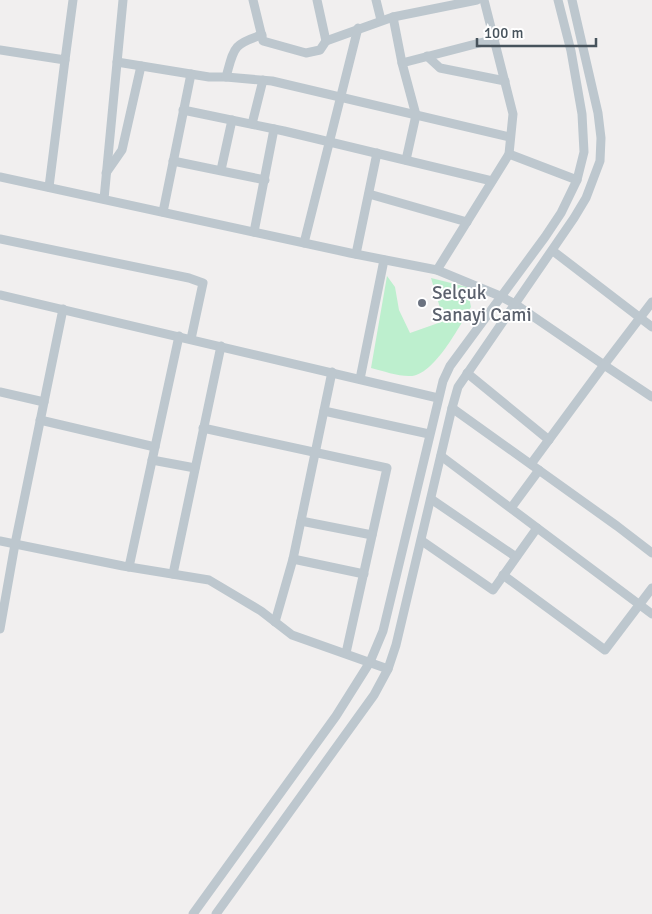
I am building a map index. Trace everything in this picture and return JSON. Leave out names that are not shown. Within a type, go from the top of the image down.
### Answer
[{"type":"street","points":[[49,187],[73,0]]},
{"type":"street","points":[[104,199],[123,0]]},
{"type":"street","points":[[254,0],[263,41],[306,53],[320,50],[326,40],[429,4],[477,0]]},
{"type":"street","points":[[318,0],[326,40]]},
{"type":"street","points":[[376,0],[382,20]]},
{"type":"street","points":[[437,270],[509,154],[513,114],[484,0]]},
{"type":"street","points":[[192,914],[336,716],[370,662],[383,631],[443,381],[450,366],[561,213],[577,180],[584,152],[582,114],[571,52],[558,0]]},
{"type":"street","points":[[216,914],[374,694],[388,668],[396,645],[422,541],[458,387],[553,251],[586,198],[600,161],[601,138],[598,113],[572,0]]},
{"type":"street","points":[[393,17],[402,63],[416,115],[406,160]]},
{"type":"street","points":[[304,243],[358,28]]},
{"type":"street","points":[[226,77],[234,50],[242,42],[262,35]]},
{"type":"street","points":[[402,63],[494,40]]},
{"type":"street","points":[[0,50],[66,60]]},
{"type":"street","points":[[427,56],[440,68],[504,80]]},
{"type":"street","points":[[117,62],[210,77],[262,80],[510,137]]},
{"type":"street","points":[[106,173],[122,150],[141,66]]},
{"type":"street","points":[[163,212],[190,74]]},
{"type":"street","points":[[252,124],[262,80]]},
{"type":"street","points":[[183,110],[274,129],[492,181]]},
{"type":"street","points":[[221,170],[232,120]]},
{"type":"street","points":[[254,232],[274,129]]},
{"type":"street","points":[[356,254],[377,154]]},
{"type":"street","points":[[509,154],[577,180]]},
{"type":"street","points":[[173,161],[265,180]]},
{"type":"street","points":[[0,177],[437,270],[515,304],[652,397]]},
{"type":"street","points":[[369,194],[467,222]]},
{"type":"street","points":[[0,239],[189,278],[203,283],[191,339]]},
{"type":"street","points":[[553,251],[652,327]]},
{"type":"street","points":[[360,379],[384,260]]},
{"type":"street","points":[[0,297],[63,309],[438,398]]},
{"type":"street","points":[[511,508],[549,440],[652,302]]},
{"type":"street","points":[[0,629],[15,544],[63,309]]},
{"type":"street","points":[[129,567],[179,336]]},
{"type":"street","points":[[173,574],[221,346]]},
{"type":"street","points":[[275,622],[293,559],[332,372]]},
{"type":"street","points":[[467,373],[549,440]]},
{"type":"street","points":[[0,392],[44,402]]},
{"type":"street","points":[[452,408],[652,553]]},
{"type":"street","points":[[324,411],[429,434]]},
{"type":"street","points":[[40,420],[155,447]]},
{"type":"street","points":[[204,428],[387,468],[346,654]]},
{"type":"street","points":[[441,456],[652,614]]},
{"type":"street","points":[[152,460],[195,468]]},
{"type":"street","points":[[431,499],[516,557]]},
{"type":"street","points":[[301,520],[372,535]]},
{"type":"street","points":[[422,541],[493,590],[537,528]]},
{"type":"street","points":[[0,541],[129,567],[209,580],[261,611],[292,635],[388,668]]},
{"type":"street","points":[[293,559],[364,574]]},
{"type":"street","points":[[503,575],[605,650],[652,588]]},
{"type":"green space","points":[[387,276],[395,287],[399,310],[410,333],[444,321],[431,278],[467,287],[471,307],[445,349],[427,369],[418,374],[400,375],[371,368]]},
{"type":"place","name":"Selçuk Sanayi Cami","points":[[422,303]]}]
